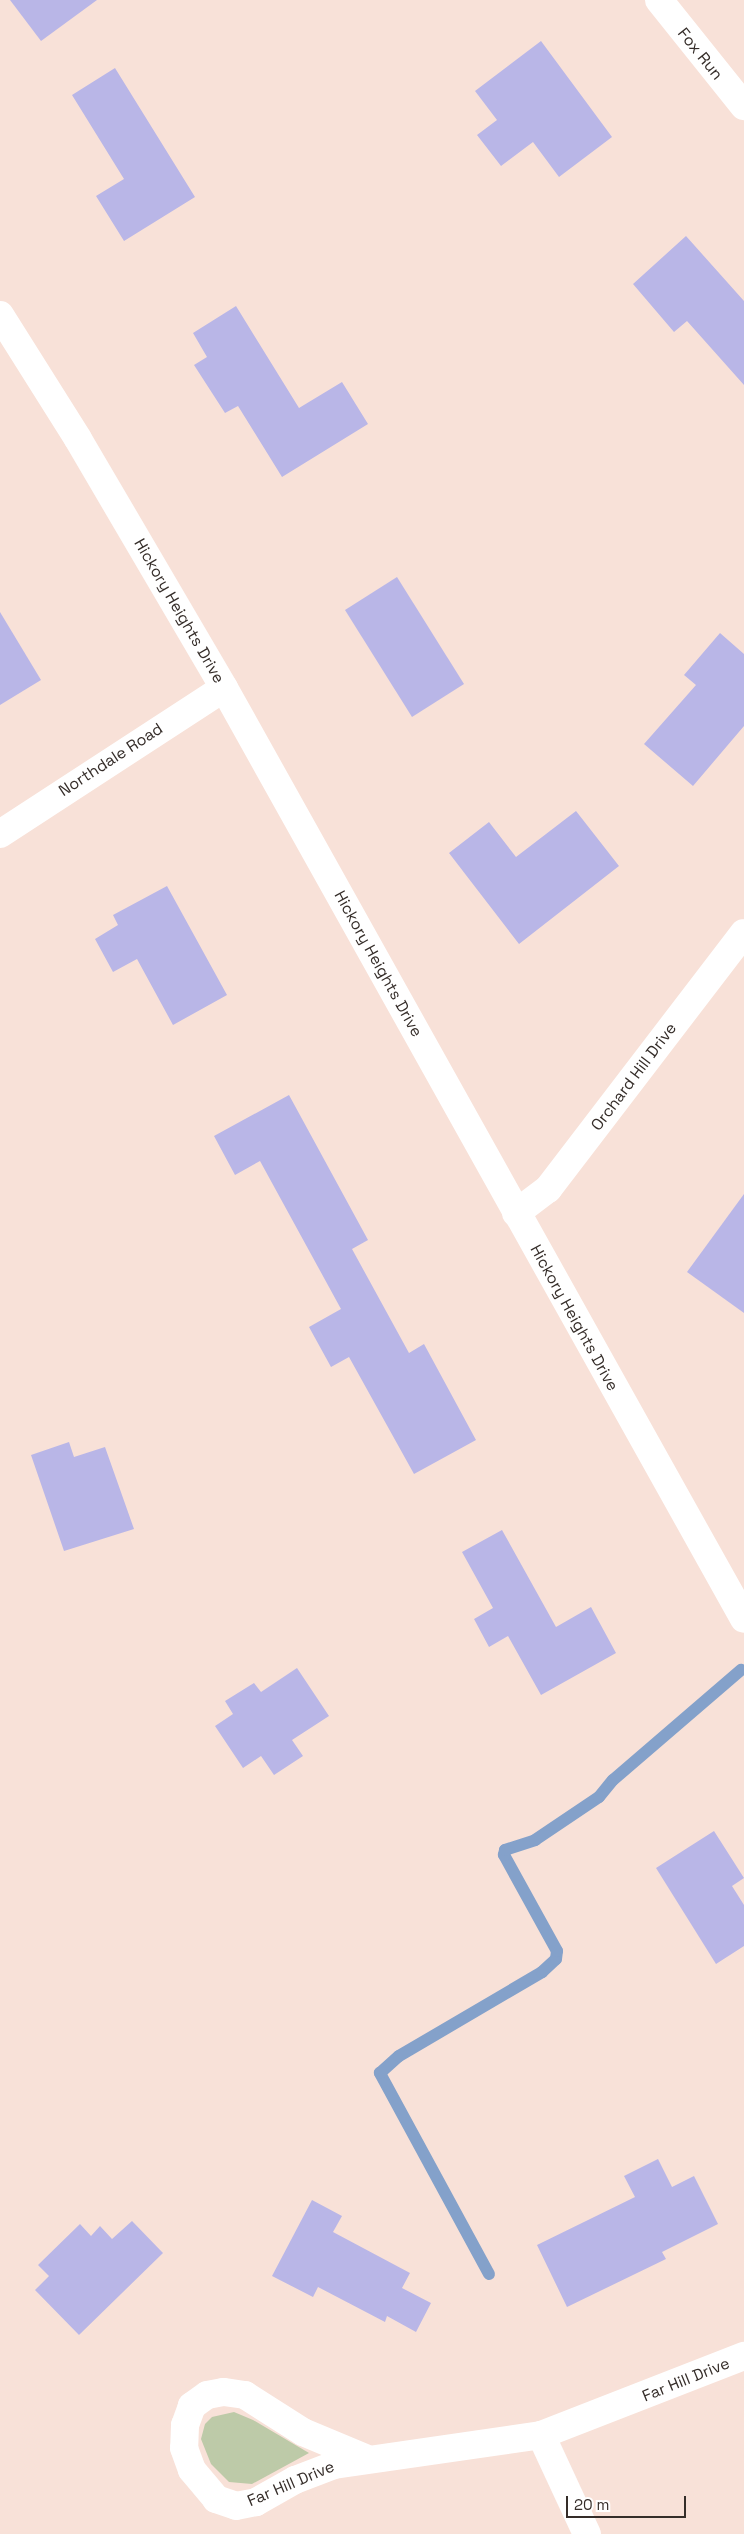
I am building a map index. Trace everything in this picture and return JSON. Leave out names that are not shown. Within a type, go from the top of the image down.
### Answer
[{"type":"street","name":"Fox Run","points":[[659,0],[744,106]]},
{"type":"street","name":"Hickory Heights Drive","points":[[0,315],[78,439],[224,688],[744,1619]]},
{"type":"street","name":"Northdale Road","points":[[0,834],[224,688]]},
{"type":"street","name":"Orchard Hill Drive","points":[[516,1213],[548,1189],[744,933]]},
{"type":"street","name":"Far Hill Drive","points":[[365,2458],[303,2432],[245,2395],[223,2392],[208,2395],[192,2406],[185,2425],[184,2448],[192,2470],[216,2499],[236,2506],[256,2502],[295,2480],[334,2465],[365,2458],[541,2436],[744,2356]]},
{"type":"street","points":[[541,2436],[587,2534]]},
{"type":"green space","points":[[234,2412],[253,2420],[309,2453],[252,2484],[229,2482],[211,2464],[201,2439],[205,2424],[212,2417]]},
{"type":"building","points":[[10,0],[97,0],[41,41]]},
{"type":"building","points":[[541,41],[612,137],[559,177],[533,142],[501,166],[477,135],[497,120],[475,91]]},
{"type":"building","points":[[115,68],[195,197],[124,241],[96,196],[124,179],[72,95]]},
{"type":"building","points":[[686,236],[744,301],[744,385],[687,321],[674,332],[633,284]]},
{"type":"building","points":[[236,306],[299,408],[342,382],[368,424],[282,477],[238,406],[225,413],[194,365],[207,357],[193,333]]},
{"type":"building","points":[[397,577],[464,684],[412,717],[345,610]]},
{"type":"building","points":[[0,612],[41,680],[0,705]]},
{"type":"building","points":[[720,633],[744,654],[744,726],[693,786],[644,744],[696,685],[684,675]]},
{"type":"building","points":[[576,811],[619,866],[519,944],[449,853],[489,822],[516,857]]},
{"type":"building","points":[[167,886],[227,995],[173,1025],[137,959],[113,972],[95,939],[118,925],[113,915]]},
{"type":"building","points":[[289,1095],[368,1240],[352,1249],[409,1353],[424,1344],[476,1440],[414,1474],[349,1357],[331,1367],[309,1327],[341,1309],[260,1161],[235,1175],[214,1136]]},
{"type":"building","points":[[744,1194],[744,1313],[687,1272]]},
{"type":"building","points":[[69,1442],[74,1457],[105,1447],[134,1529],[64,1551],[31,1455]]},
{"type":"building","points":[[502,1530],[556,1627],[591,1607],[616,1653],[541,1695],[508,1636],[489,1647],[474,1619],[493,1608],[462,1552]]},
{"type":"building","points":[[297,1668],[329,1716],[292,1740],[303,1756],[274,1775],[261,1756],[243,1768],[215,1726],[233,1714],[225,1701],[254,1683],[261,1692]]},
{"type":"building","points":[[714,1831],[744,1878],[732,1886],[744,1905],[744,1946],[716,1964],[656,1868]]},
{"type":"building","points":[[658,2159],[672,2187],[694,2176],[718,2224],[662,2252],[666,2259],[567,2307],[537,2245],[635,2197],[624,2176]]},
{"type":"building","points":[[312,2200],[342,2216],[333,2232],[410,2273],[402,2288],[431,2303],[416,2332],[387,2316],[385,2322],[318,2287],[313,2297],[272,2276]]},
{"type":"building","points":[[132,2221],[163,2253],[79,2335],[35,2290],[49,2276],[38,2265],[80,2224],[91,2236],[100,2226],[112,2239]]},
{"type":"waterway","points":[[489,2274],[380,2073],[399,2056],[542,1972],[556,1959],[557,1951],[504,1855],[505,1850],[535,1840],[599,1797],[613,1780],[741,1670]]}]
